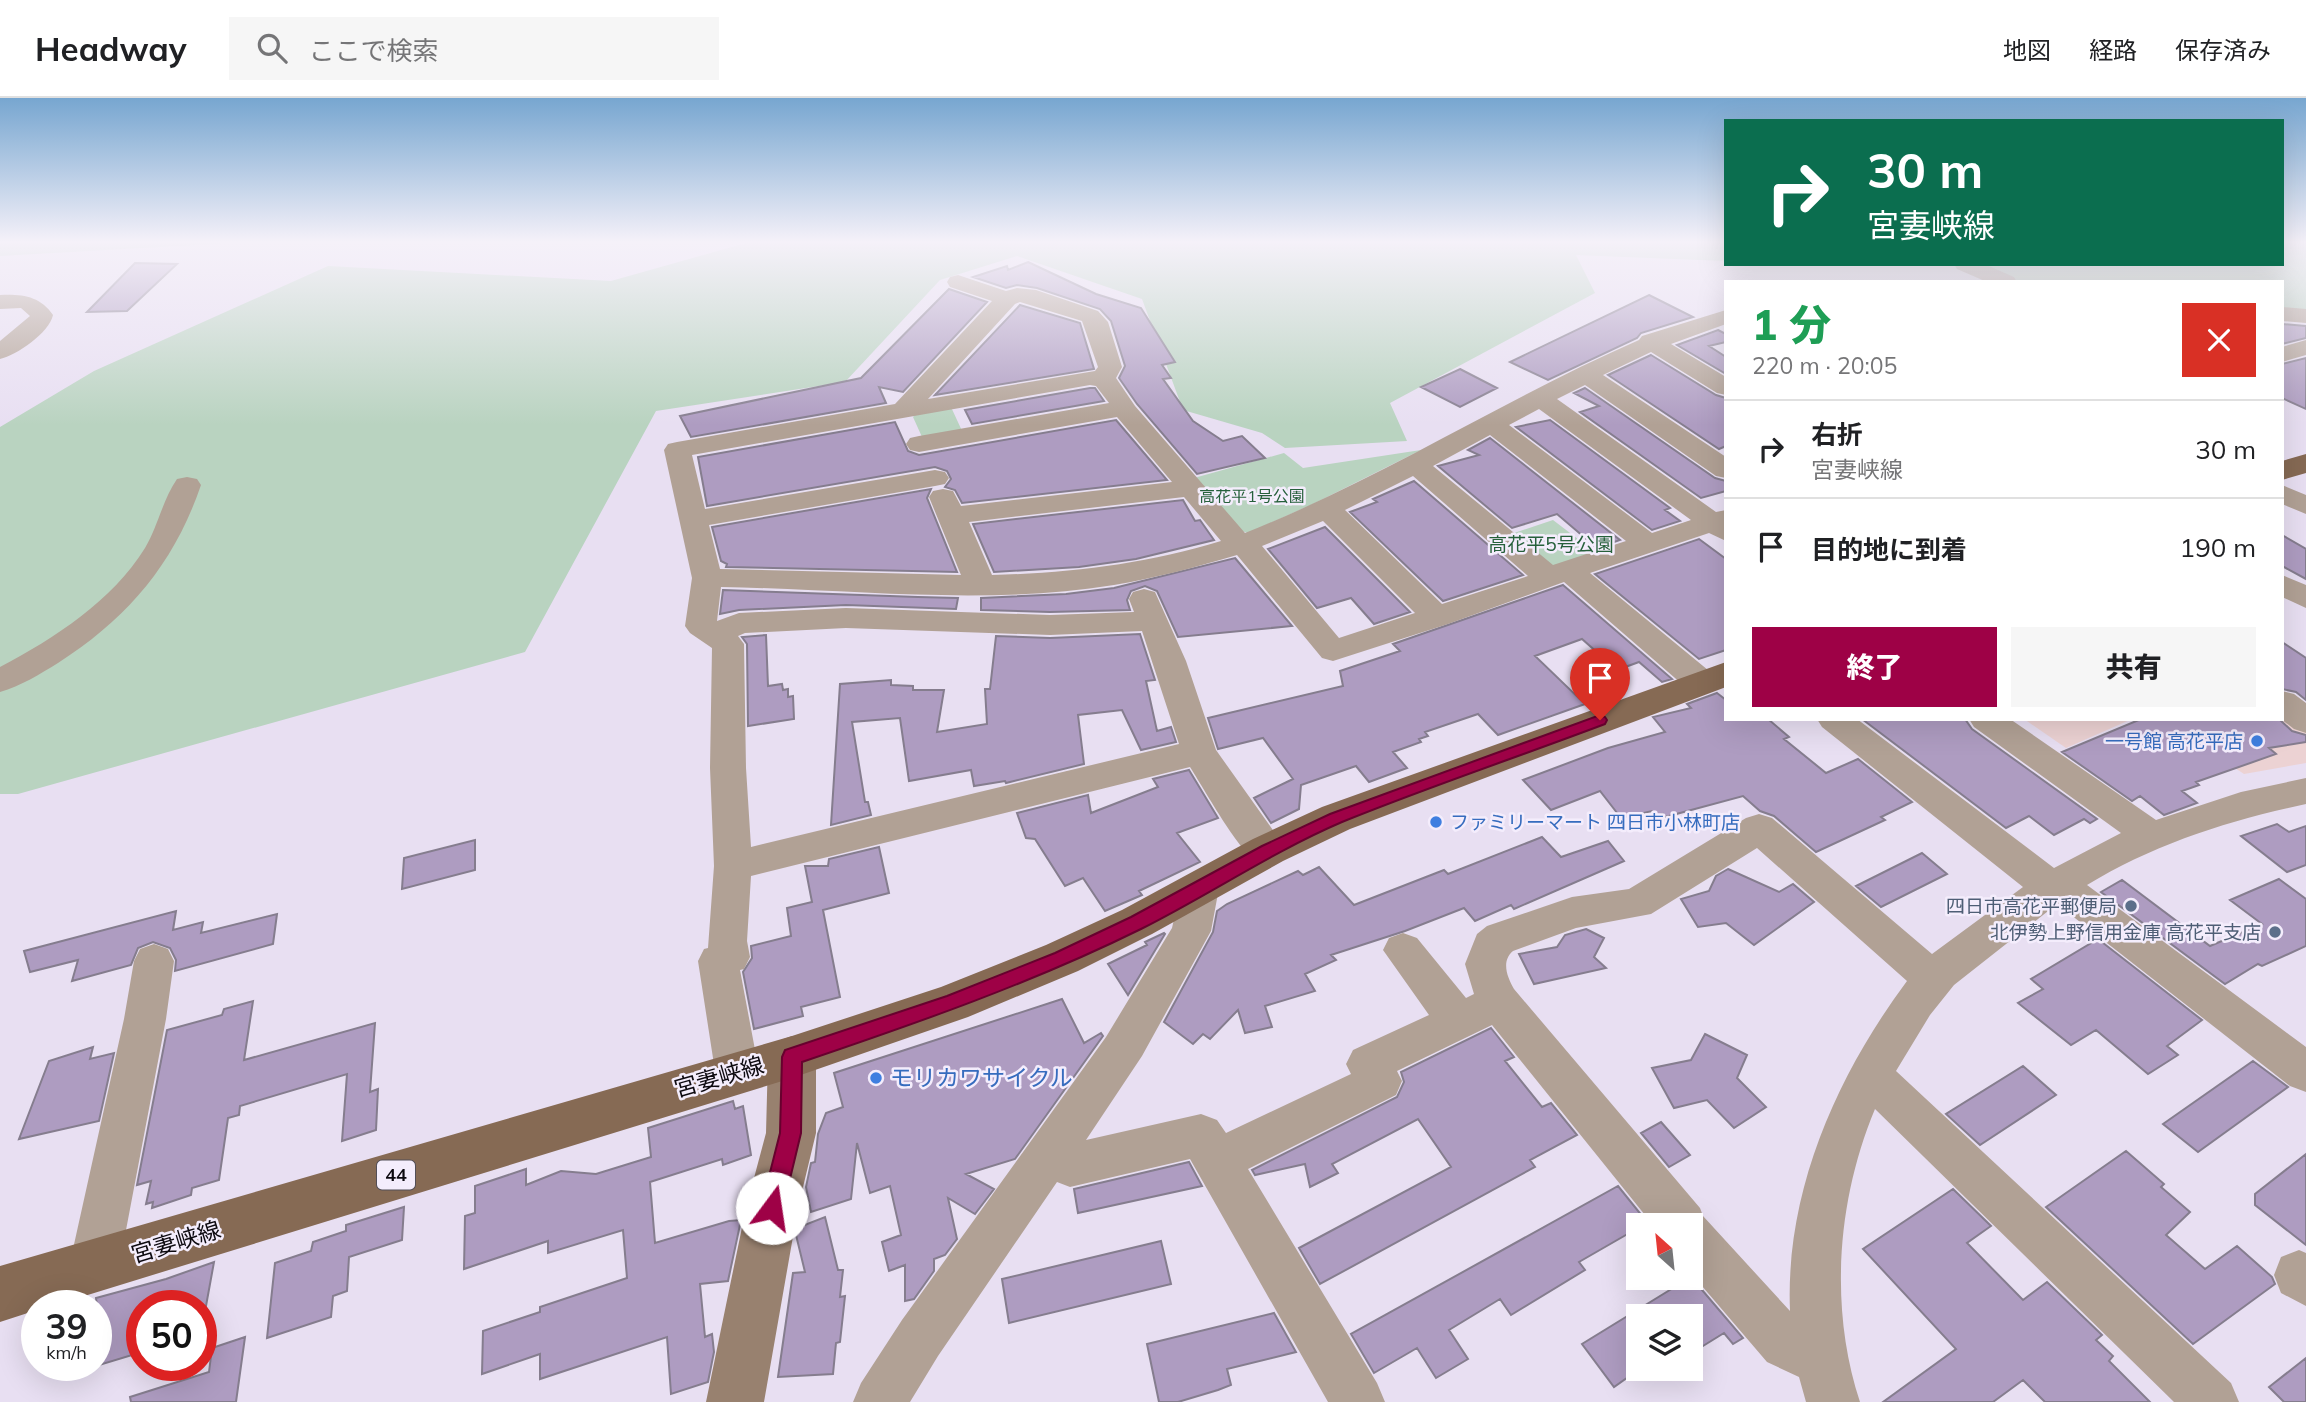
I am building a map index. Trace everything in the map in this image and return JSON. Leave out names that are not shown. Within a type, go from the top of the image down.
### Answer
[{"type":"main road","points":[[2284,470],[2306,463]]},
{"type":"main road","name":"宮妻峡線","points":[[0,1294],[737,1071],[792,1057],[952,1003],[1062,958],[1268,850],[1395,795],[1714,679]]},
{"type":"main road","points":[[735,1402],[772,1208],[791,1133],[792,1057]]},
{"type":"street","points":[[0,352],[40,323],[41,315],[34,304]]},
{"type":"street","points":[[903,411],[1002,304]]},
{"type":"street","points":[[1054,304],[1090,316],[1096,322],[1110,367],[1103,379]]},
{"type":"street","points":[[2284,314],[2306,316]]},
{"type":"street","points":[[707,578],[978,584],[1044,583],[1133,573],[1242,544],[1326,508],[1650,341],[1723,319]]},
{"type":"street","points":[[1650,341],[1724,387]]},
{"type":"street","points":[[2284,354],[2306,347]]},
{"type":"street","points":[[1585,374],[1724,469]]},
{"type":"street","points":[[737,1071],[718,961],[730,957],[727,941],[733,866],[728,768],[728,644],[701,626],[707,578],[677,450],[1090,378],[1103,379],[1120,399],[1123,408],[1333,652],[1548,579],[1558,573],[1721,524]]},
{"type":"street","points":[[1539,398],[1721,524]]},
{"type":"street","points":[[919,444],[1123,408]]},
{"type":"street","points":[[903,411],[976,572],[978,584]]},
{"type":"street","points":[[1490,423],[1648,544]]},
{"type":"street","points":[[1415,463],[1558,573],[1714,679]]},
{"type":"street","points":[[694,519],[935,478]]},
{"type":"street","points":[[0,681],[36,663],[94,624],[132,587],[156,556],[181,510],[187,485]]},
{"type":"street","points":[[951,516],[1191,488]]},
{"type":"street","points":[[2284,494],[2306,506]]},
{"type":"street","points":[[1326,508],[1437,617]]},
{"type":"street","points":[[1133,573],[1170,661],[1199,752],[1241,817],[1268,850]]},
{"type":"street","points":[[2284,585],[2306,598]]},
{"type":"street","points":[[716,634],[739,623],[846,618],[1050,625],[1153,621]]},
{"type":"street","points":[[2284,704],[2306,721]]},
{"type":"street","points":[[1837,721],[2306,1072]]},
{"type":"street","points":[[1989,721],[2152,836]]},
{"type":"street","points":[[733,866],[1199,752]]},
{"type":"street","points":[[1826,1381],[1816,1303],[1818,1253],[1828,1186],[1846,1124],[1870,1075],[1908,1013],[1933,979],[2055,886],[2113,853],[2152,836],[2279,796],[2306,791]]},
{"type":"street","points":[[1217,1161],[1380,1082],[1368,1064],[1479,1012],[1496,992],[1489,982],[1485,964],[1491,946],[1501,938],[1572,913],[1637,903],[1759,828],[1933,979]]},
{"type":"street","points":[[880,1402],[928,1326],[1127,1043],[1127,1038],[1191,931],[1200,888]]},
{"type":"street","points":[[1403,950],[1479,1012],[1672,1213]]},
{"type":"street","points":[[94,1267],[145,1019],[154,961]]},
{"type":"street","points":[[1870,1075],[2212,1402]]},
{"type":"street","points":[[1070,1165],[1201,1135],[1358,1402]]},
{"type":"street","points":[[1703,1249],[1785,1345],[1826,1381]]},
{"type":"shaded area","points":[[2284,720],[2306,728],[2306,763],[2244,774],[2164,721]]},
{"type":"shaded area","points":[[2027,721],[2127,721],[2066,748]]},
{"type":"green space","points":[[244,304],[918,304],[845,382],[656,411],[525,652],[18,794],[0,794],[0,427],[94,371]]},
{"type":"green space","points":[[1144,304],[1575,304],[1390,403],[1407,441],[1285,448],[1262,433],[1183,410]]},
{"type":"green space","points":[[2284,304],[2306,304],[2306,310],[2284,308]]},
{"type":"green space","points":[[951,407],[963,433],[922,437],[913,417],[917,413]]},
{"type":"green space","name":"高花平1号公園","points":[[1421,450],[1248,533],[1238,530],[1194,478],[1284,453],[1303,468]]},
{"type":"green space","name":"高花平5号公園","points":[[1553,520],[1595,552],[1553,567],[1508,535]]},
{"type":"building","points":[[95,304],[135,304],[127,311],[87,312]]},
{"type":"building","points":[[934,304],[985,304],[903,392],[879,387],[886,403],[691,437],[680,416],[861,378]]},
{"type":"building","points":[[1085,304],[1128,304],[1141,308],[1175,362],[1162,365],[1171,378],[1163,379],[1193,421],[1223,441],[1242,436],[1265,458],[1197,474],[1137,404],[1119,378],[1125,366],[1111,321],[1100,309]]},
{"type":"building","points":[[1631,304],[1667,304],[1693,317],[1641,333],[1637,338],[1548,380],[1510,362]]},
{"type":"building","points":[[1020,305],[1080,323],[1094,369],[935,395]]},
{"type":"building","points":[[2284,324],[2306,326],[2306,338],[2284,344]]},
{"type":"building","points":[[1718,330],[1724,333],[1724,342],[1709,346],[1724,356],[1724,373],[1677,345]]},
{"type":"building","points":[[1651,355],[1724,397],[1724,447],[1719,449],[1608,375]]},
{"type":"building","points":[[2306,358],[2306,409],[2284,399],[2284,364]]},
{"type":"building","points":[[1460,369],[1497,388],[1460,407],[1421,387]]},
{"type":"building","points":[[1095,388],[1104,401],[972,424],[965,410]]},
{"type":"building","points":[[1585,388],[1715,478],[1724,480],[1724,492],[1701,498],[1580,412],[1599,406],[1574,393]]},
{"type":"building","points":[[1116,420],[1167,480],[962,503],[955,490],[945,487],[951,479],[947,471],[935,467],[707,506],[698,457],[895,422],[908,451],[919,455]]},
{"type":"building","points":[[1550,420],[1670,508],[1665,510],[1680,521],[1652,530],[1516,427]]},
{"type":"building","points":[[1490,438],[1620,540],[1597,548],[1557,514],[1512,528],[1438,466],[1479,455],[1468,450]]},
{"type":"building","points":[[1414,481],[1523,575],[1443,601],[1350,512],[1377,502],[1373,499]]},
{"type":"building","points":[[931,489],[927,498],[957,572],[726,567],[727,564],[721,561],[712,527]]},
{"type":"building","points":[[1183,500],[1195,521],[1200,520],[1214,540],[1136,559],[1079,567],[994,572],[973,524]]},
{"type":"building","points":[[1325,527],[1410,612],[1374,624],[1351,598],[1317,608],[1268,549]]},
{"type":"building","points":[[2284,536],[2306,549],[2306,579],[2284,567]]},
{"type":"building","points":[[1699,539],[1724,558],[1724,651],[1699,659],[1595,574]]},
{"type":"building","points":[[1235,558],[1292,626],[1178,637],[1157,591],[1145,586],[1131,591],[1127,600],[1130,610],[981,610],[981,598],[1066,594],[1114,588]]},
{"type":"building","points":[[1563,585],[1672,679],[1662,682],[1639,662],[1617,670],[1582,639],[1535,656],[1585,704],[1498,735],[1478,714],[1425,732],[1428,736],[1419,739],[1421,742],[1393,752],[1407,768],[1369,782],[1356,766],[1301,785],[1299,809],[1271,823],[1254,798],[1293,779],[1263,738],[1218,749],[1208,718],[1343,686],[1340,671],[1400,651],[1393,644]]},
{"type":"building","points":[[723,590],[958,598],[956,609],[846,605],[739,610],[720,614]]},
{"type":"building","points":[[1140,634],[1155,680],[1146,681],[1157,731],[1171,727],[1176,742],[1141,750],[1122,710],[1078,715],[1084,764],[1006,783],[974,786],[971,770],[909,781],[900,718],[852,722],[865,802],[868,802],[871,815],[831,825],[840,684],[891,680],[891,685],[913,686],[913,690],[944,690],[937,732],[987,724],[985,689],[990,689],[996,636],[1050,638]]},
{"type":"building","points":[[766,635],[768,686],[782,684],[783,690],[788,689],[788,697],[793,696],[794,719],[748,726],[747,644],[742,637]]},
{"type":"building","points":[[2284,643],[2306,658],[2306,700],[2296,692],[2284,689]]},
{"type":"building","points":[[1717,693],[1724,698],[1724,721],[1770,721],[1789,737],[1784,739],[1826,773],[1858,759],[1912,802],[1881,817],[1885,820],[1816,852],[1774,816],[1760,811],[1743,796],[1665,817],[1663,814],[1656,816],[1652,811],[1621,818],[1600,791],[1551,810],[1523,780],[1608,748],[1665,732],[1653,717],[1691,708],[1687,704]]},
{"type":"building","points":[[1865,721],[1966,721],[1972,729],[2097,819],[2090,823],[2084,819],[2054,835],[2029,816],[2006,828]]},
{"type":"building","points":[[2136,721],[2281,721],[2292,731],[2306,735],[2306,742],[2269,748],[2276,754],[2196,782],[2199,785],[2182,791],[2197,803],[2164,815],[2140,796],[2132,801],[2062,752]]},
{"type":"building","points":[[1189,770],[1218,818],[1177,833],[1200,862],[1139,891],[1142,895],[1105,911],[1083,878],[1065,886],[1035,839],[1026,838],[1017,813],[1088,795],[1091,813],[1158,787],[1153,779]]},
{"type":"building","points":[[2277,824],[2289,832],[2306,826],[2306,865],[2287,872],[2241,836]]},
{"type":"building","points":[[1542,837],[1561,857],[1608,841],[1624,861],[1514,909],[1511,905],[1475,921],[1464,908],[1331,955],[1336,960],[1305,974],[1315,991],[1265,1006],[1272,1027],[1245,1033],[1238,1010],[1210,1039],[1203,1034],[1193,1044],[1164,1022],[1213,932],[1217,911],[1227,904],[1298,871],[1303,875],[1319,867],[1354,905],[1444,870],[1448,874]]},
{"type":"building","points":[[475,840],[475,870],[402,889],[404,858]]},
{"type":"building","points":[[879,847],[889,893],[823,910],[840,997],[801,1007],[803,1016],[754,1029],[743,972],[752,958],[751,946],[791,936],[787,908],[812,902],[805,866],[828,866],[829,859]]},
{"type":"building","points":[[1922,853],[1947,874],[1881,907],[1856,886]]},
{"type":"building","points":[[1728,869],[1779,892],[1793,884],[1814,902],[1754,945],[1726,923],[1698,927],[1681,899],[1709,891],[1716,876]]},
{"type":"building","points":[[2279,879],[2306,899],[2306,946],[2262,966],[2258,964],[2225,984],[2101,892],[2122,880],[2210,946],[2262,924],[2230,900]]},
{"type":"building","points":[[176,911],[173,930],[203,922],[201,933],[277,914],[273,944],[175,971],[176,960],[170,948],[153,942],[138,948],[131,965],[72,981],[78,960],[30,972],[24,951]]},
{"type":"building","points":[[1586,929],[1604,938],[1594,957],[1606,968],[1534,984],[1519,954],[1557,947],[1565,935]]},
{"type":"building","points":[[1164,933],[1128,995],[1108,964],[1147,945],[1145,942]]},
{"type":"building","points":[[2098,939],[2202,1020],[2167,1046],[2178,1055],[2148,1074],[2096,1030],[2071,1045],[2018,1003],[2043,989],[2031,979]]},
{"type":"building","points":[[1062,999],[1084,1043],[1101,1033],[1103,1036],[1015,1159],[966,1174],[994,1189],[975,1214],[948,1198],[957,1239],[945,1255],[934,1259],[934,1271],[914,1299],[905,1301],[905,1265],[889,1271],[882,1242],[901,1235],[890,1186],[870,1193],[857,1143],[851,1199],[811,1212],[806,1187],[811,1163],[815,1162],[818,1134],[826,1113],[843,1107],[834,1073]]},
{"type":"building","points":[[253,1001],[244,1060],[375,1023],[370,1092],[378,1089],[376,1130],[342,1141],[347,1074],[240,1106],[239,1115],[228,1118],[219,1180],[192,1188],[191,1195],[152,1208],[153,1202],[146,1204],[151,1181],[137,1185],[167,1030],[222,1015],[224,1009]]},
{"type":"building","points":[[1491,1028],[1514,1057],[1505,1061],[1542,1107],[1551,1103],[1577,1135],[1530,1160],[1535,1167],[1320,1284],[1299,1248],[1451,1167],[1418,1119],[1332,1164],[1338,1173],[1310,1187],[1305,1164],[1255,1175],[1252,1170],[1397,1097],[1404,1082],[1401,1072]]},
{"type":"building","points":[[1705,1034],[1747,1055],[1737,1078],[1766,1107],[1734,1128],[1707,1100],[1674,1108],[1652,1068],[1691,1060]]},
{"type":"building","points":[[93,1047],[90,1059],[114,1053],[99,1121],[19,1139],[49,1061]]},
{"type":"building","points":[[2253,1061],[2288,1087],[2198,1152],[2163,1124]]},
{"type":"building","points":[[2023,1066],[2056,1095],[1980,1145],[1946,1114]]},
{"type":"building","points":[[733,1101],[735,1109],[743,1106],[751,1155],[723,1165],[722,1159],[650,1182],[655,1243],[729,1221],[741,1220],[728,1281],[700,1284],[705,1337],[712,1334],[714,1352],[708,1382],[671,1394],[667,1337],[540,1379],[540,1354],[482,1374],[483,1331],[540,1312],[540,1307],[627,1278],[623,1230],[548,1253],[548,1241],[464,1269],[465,1216],[475,1213],[475,1186],[526,1169],[526,1185],[561,1171],[596,1174],[651,1157],[648,1128]]},
{"type":"building","points":[[1661,1122],[1690,1155],[1669,1167],[1641,1133]]},
{"type":"building","points":[[2126,1151],[2164,1184],[2161,1187],[2190,1212],[2166,1235],[2205,1269],[2237,1246],[2272,1277],[2275,1284],[2193,1344],[2046,1207]]},
{"type":"building","points":[[2306,1154],[2306,1245],[2255,1205],[2255,1194]]},
{"type":"building","points":[[1189,1162],[1202,1186],[1078,1213],[1074,1189]]},
{"type":"building","points":[[1618,1186],[1640,1213],[1626,1213],[1626,1235],[1579,1262],[1585,1270],[1511,1315],[1500,1299],[1449,1330],[1468,1359],[1436,1378],[1417,1348],[1374,1373],[1351,1334]]},
{"type":"building","points":[[1953,1189],[1991,1226],[1967,1243],[2023,1300],[2047,1282],[2102,1335],[2096,1340],[2113,1356],[2109,1361],[2150,1402],[2045,1402],[2023,1380],[1993,1402],[1883,1402],[1956,1349],[1863,1249]]},
{"type":"building","points":[[404,1207],[402,1240],[349,1257],[347,1291],[333,1296],[331,1317],[267,1338],[275,1263],[311,1251],[313,1242],[346,1231],[346,1225]]},
{"type":"building","points":[[825,1217],[838,1270],[843,1270],[840,1297],[845,1296],[833,1374],[778,1377],[793,1273],[805,1272],[796,1235],[797,1228]]},
{"type":"building","points":[[1161,1241],[1171,1284],[1009,1323],[1002,1279]]},
{"type":"building","points":[[214,1262],[209,1290],[126,1290],[126,1357],[112,1361],[112,1294]]},
{"type":"building","points":[[1670,1290],[1702,1290],[1743,1338],[1733,1344],[1724,1333],[1703,1346],[1703,1304],[1647,1304]]},
{"type":"building","points":[[1274,1313],[1296,1352],[1227,1369],[1231,1385],[1218,1390],[1178,1402],[1159,1402],[1147,1344]]},
{"type":"building","points":[[1626,1317],[1626,1378],[1614,1387],[1582,1344]]},
{"type":"building","points":[[245,1337],[236,1402],[131,1402],[130,1397],[181,1381],[217,1381],[217,1346]]},
{"type":"building","points":[[2306,1358],[2306,1402],[2284,1402],[2269,1387]]},
{"type":"place","name":"一号館 高花平店","points":[[2257,741]]},
{"type":"place","name":"ファミリーマート 四日市小林町店","points":[[1436,822]]},
{"type":"place","name":"四日市高花平郵便局","points":[[2131,906]]},
{"type":"place","name":"北伊勢上野信用金庫 高花平支店","points":[[2275,932]]},
{"type":"place","name":"モリカワサイクル","points":[[876,1078]]},
{"type":"route","points":[[772,1208],[791,1133],[792,1057],[952,1003],[1062,958],[1137,922],[1268,850],[1336,818],[1600,720]]}]
